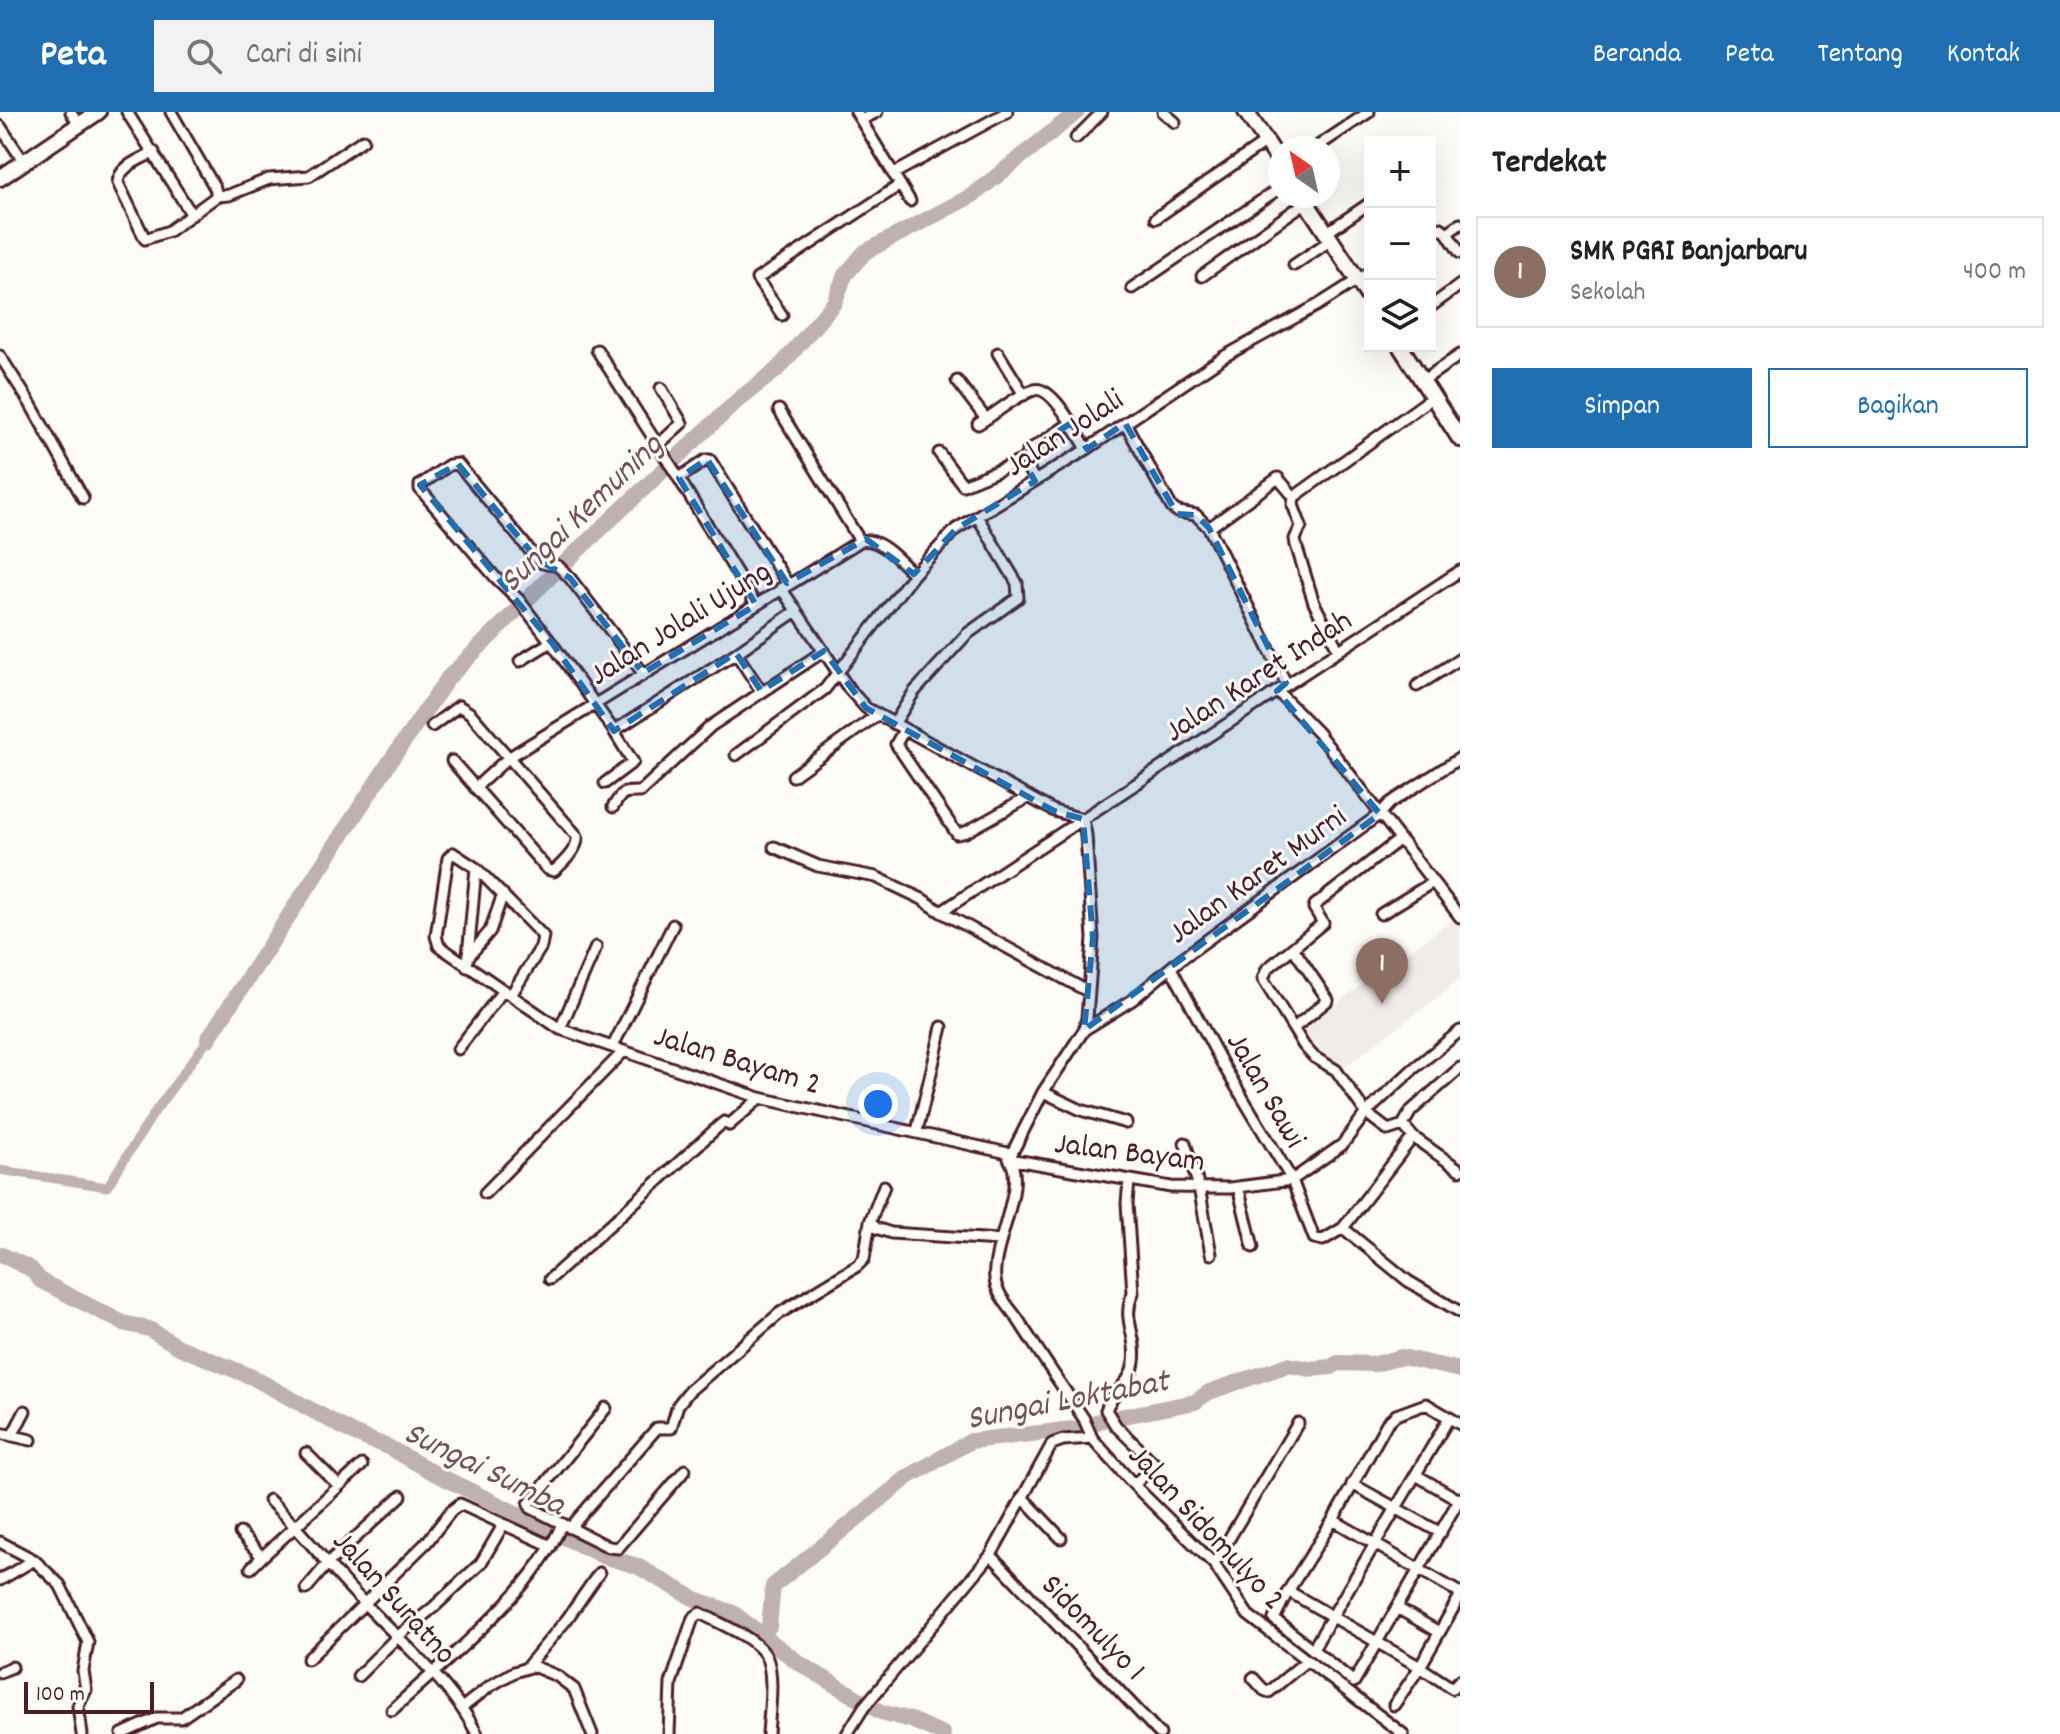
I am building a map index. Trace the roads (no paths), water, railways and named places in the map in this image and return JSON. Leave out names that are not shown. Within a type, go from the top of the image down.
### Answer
[{"type":"main road","points":[[0,178],[24,162],[75,118],[98,112]]},
{"type":"main road","points":[[1246,112],[1267,141]]},
{"type":"main road","points":[[1310,208],[1329,237],[1364,276]]},
{"type":"main road","points":[[1404,352],[1460,439]]},
{"type":"street","points":[[127,112],[192,215]]},
{"type":"street","points":[[171,112],[217,195]]},
{"type":"street","points":[[877,112],[859,116],[910,201]]},
{"type":"street","points":[[976,112],[983,124]]},
{"type":"street","points":[[893,174],[1007,112]]},
{"type":"street","points":[[1076,138],[1102,112]]},
{"type":"street","points":[[1163,112],[1175,122]]},
{"type":"street","points":[[1333,136],[1369,112]]},
{"type":"street","points":[[0,126],[24,162]]},
{"type":"street","points":[[154,152],[126,168],[118,177],[145,239],[169,231],[217,195],[229,195],[269,179],[309,176],[363,140]]},
{"type":"street","points":[[1156,218],[1267,141]]},
{"type":"street","points":[[782,315],[757,279],[900,185]]},
{"type":"street","points":[[1132,288],[1268,196]]},
{"type":"street","points":[[1202,276],[1292,208]]},
{"type":"street","points":[[1294,265],[1364,208]]},
{"type":"street","points":[[1447,233],[1460,224]]},
{"type":"street","points":[[1436,230],[1441,228],[1447,233],[1460,253]]},
{"type":"street","name":"Jalan Jolali","points":[[736,755],[825,689],[914,574],[956,529],[1087,449],[1225,356],[1364,276]]},
{"type":"street","points":[[1436,303],[1460,285]]},
{"type":"street","points":[[597,350],[756,605]]},
{"type":"street","points":[[998,353],[1024,395]]},
{"type":"street","points":[[1422,381],[1460,355]]},
{"type":"street","points":[[0,356],[83,498]]},
{"type":"street","points":[[957,381],[982,421],[1024,395],[1041,389],[1053,398],[1087,449]]},
{"type":"street","points":[[658,445],[682,423],[661,388]]},
{"type":"street","points":[[1339,651],[1314,603],[1296,545],[1295,539],[1301,526],[1293,505],[1294,497],[1433,397]]},
{"type":"street","points":[[779,410],[860,541],[874,541],[881,545],[914,574]]},
{"type":"street","points":[[939,453],[963,485],[1023,461],[1028,451],[1071,423]]},
{"type":"street","points":[[1125,423],[1172,508],[1196,515],[1209,528],[1286,683]]},
{"type":"street","points":[[677,475],[709,459],[796,611],[856,699],[877,715],[1054,811],[1083,819],[1093,938],[1087,1018],[1084,1030],[1043,1092],[1011,1156]]},
{"type":"street","points":[[1023,461],[1035,481]]},
{"type":"street","points":[[605,783],[633,762],[614,731],[519,600],[477,556],[420,489],[420,485],[449,465],[458,464],[537,559],[558,566],[570,578],[643,673]]},
{"type":"street","points":[[1209,528],[1278,478],[1294,497]]},
{"type":"street","points":[[894,724],[914,692],[967,634],[1018,598],[1017,583],[977,516]]},
{"type":"street","name":"Jalan Jolali Ujung","points":[[475,788],[508,758],[860,541]]},
{"type":"street","name":"Jalan Karet Indah","points":[[941,912],[1460,571]]},
{"type":"street","points":[[614,731],[796,611]]},
{"type":"street","points":[[520,661],[550,641]]},
{"type":"street","points":[[613,807],[622,793],[628,790],[640,792],[705,731],[824,651]]},
{"type":"street","points":[[736,653],[761,691]]},
{"type":"street","points":[[1417,686],[1460,659]]},
{"type":"street","points":[[1277,691],[1318,733],[1460,917]]},
{"type":"street","points":[[432,726],[463,706],[577,836],[578,842],[560,866],[554,871],[547,869],[452,761]]},
{"type":"street","points":[[793,776],[877,715]]},
{"type":"street","points":[[904,730],[896,744],[957,834],[1029,797]]},
{"type":"street","name":"Jalan Karet Murni","points":[[1084,1030],[1132,1000],[1380,814],[1390,803],[1460,758]]},
{"type":"street","points":[[1399,840],[1315,905],[1323,923],[1263,975],[1264,983],[1304,1046],[1314,1057],[1336,1070],[1366,1113],[1388,1130],[1403,1125],[1411,1111],[1460,1068]]},
{"type":"street","points":[[774,847],[818,866],[876,877],[922,899],[1089,992]]},
{"type":"street","name":"Jalan Bayam 2","points":[[476,868],[455,852],[449,856],[436,936],[442,949],[560,1029],[760,1098],[917,1131],[1011,1156]]},
{"type":"street","points":[[458,1049],[507,994],[544,939],[476,868]]},
{"type":"street","points":[[467,967],[476,868]]},
{"type":"street","points":[[1381,914],[1433,882]]},
{"type":"street","points":[[469,956],[490,931],[503,894]]},
{"type":"street","points":[[613,1046],[673,925]]},
{"type":"street","points":[[560,1029],[596,947]]},
{"type":"street","points":[[1293,948],[1328,1000],[1294,1028]]},
{"type":"street","name":"Jalan Sawi","points":[[1171,968],[1223,1065],[1292,1180],[1314,1238],[1328,1238],[1343,1228]]},
{"type":"street","points":[[917,1131],[942,1027]]},
{"type":"street","points":[[1292,1180],[1342,1145],[1366,1113],[1460,1031]]},
{"type":"street","points":[[485,1193],[624,1051]]},
{"type":"street","points":[[1043,1092],[1081,1110],[1126,1123]]},
{"type":"street","points":[[550,1279],[719,1126],[724,1122],[729,1125],[760,1098]]},
{"type":"street","points":[[1403,1125],[1413,1137],[1460,1170]]},
{"type":"street","points":[[1413,1137],[1343,1228],[1408,1281],[1460,1312]]},
{"type":"street","points":[[1185,1143],[1199,1187],[1211,1254]]},
{"type":"street","name":"Jalan Bayam","points":[[1011,1156],[1171,1187],[1238,1187],[1292,1180]]},
{"type":"street","name":"Jalan Sidomulyo 2","points":[[1011,1156],[1014,1184],[1008,1218],[999,1240],[995,1283],[1084,1419],[1091,1436],[1134,1485],[1214,1564],[1248,1615],[1403,1734]]},
{"type":"street","points":[[1129,1181],[1127,1203],[1133,1293],[1127,1306],[1127,1316],[1135,1358],[1130,1379],[1108,1403],[1106,1410],[1113,1422],[1155,1464],[1134,1485]]},
{"type":"street","points":[[392,1710],[487,1623],[564,1526],[657,1428],[671,1428],[678,1405],[689,1391],[780,1313],[864,1259],[870,1222],[884,1186]]},
{"type":"street","points":[[1238,1187],[1253,1247]]},
{"type":"street","points":[[870,1222],[876,1228],[891,1233],[999,1240]]},
{"type":"street","points":[[1416,1475],[1460,1499],[1354,1682],[1274,1619],[1387,1423],[1396,1415],[1426,1404],[1460,1424]]},
{"type":"street","points":[[606,1408],[529,1504],[531,1508],[609,1547],[618,1548],[685,1470]]},
{"type":"street","points":[[12,1436],[25,1411]]},
{"type":"street","points":[[1313,1649],[1449,1418]]},
{"type":"street","points":[[1214,1564],[1298,1423]]},
{"type":"street","points":[[0,1433],[31,1440]]},
{"type":"street","points":[[847,1734],[867,1703],[991,1555],[1052,1444],[1059,1440],[1091,1436]]},
{"type":"street","points":[[306,1453],[339,1486]]},
{"type":"street","points":[[251,1568],[362,1465]]},
{"type":"street","points":[[1352,1484],[1441,1533]]},
{"type":"street","points":[[306,1589],[329,1562],[401,1496]]},
{"type":"street","points":[[1022,1497],[1061,1538]]},
{"type":"street","name":"Jalan Suratno","points":[[269,1500],[295,1524],[363,1603],[463,1707],[477,1734]]},
{"type":"street","points":[[308,1659],[427,1542],[460,1504],[552,1544]]},
{"type":"street","points":[[1333,1520],[1460,1594],[1420,1667],[1394,1705]]},
{"type":"street","points":[[358,1676],[481,1563],[503,1525]]},
{"type":"street","points":[[240,1533],[262,1557]]},
{"type":"street","points":[[0,1542],[34,1560],[64,1590],[88,1642],[83,1671],[86,1690],[78,1706],[82,1734]]},
{"type":"street","name":"Sidomulyo 1","points":[[991,1555],[1160,1734]]},
{"type":"street","points":[[0,1580],[34,1560]]},
{"type":"street","points":[[527,1667],[567,1619],[599,1573]]},
{"type":"street","points":[[1288,1591],[1452,1688],[1460,1680]]},
{"type":"street","points":[[1397,1608],[1439,1632]]},
{"type":"street","points":[[669,1734],[671,1683],[693,1618],[700,1613],[756,1644],[768,1659],[768,1734]]},
{"type":"street","points":[[1253,1678],[1269,1692],[1306,1661]]},
{"type":"street","points":[[463,1707],[490,1686],[533,1666],[568,1683],[579,1698],[592,1734]]},
{"type":"street","points":[[0,1672],[12,1667]]},
{"type":"street","points":[[122,1734],[157,1718],[181,1718],[236,1680]]},
{"type":"waterway","name":"Sungai Kemuning","points":[[208,1039],[448,678],[555,572],[738,400],[779,368],[834,303],[845,275],[865,252],[973,195],[1077,112]]},
{"type":"waterway","points":[[0,1170],[107,1187],[156,1110],[208,1039]]},
{"type":"waterway","name":"Sungai Sumba","points":[[0,1254],[31,1269],[41,1281],[123,1323],[149,1329],[179,1347],[252,1377],[355,1434],[388,1447],[603,1556],[637,1566],[693,1598],[733,1613],[799,1663],[881,1712],[911,1720],[943,1734]]},
{"type":"waterway","name":"Sungai Loktabat","points":[[762,1635],[769,1626],[773,1586],[908,1477],[971,1441],[1082,1428],[1099,1421],[1195,1402],[1209,1392],[1288,1365],[1310,1369],[1331,1367],[1338,1363],[1375,1364],[1402,1357],[1460,1370]]},
{"type":"place","name":"SMK PGRI Banjarbaru","points":[[1382,1004]]}]
